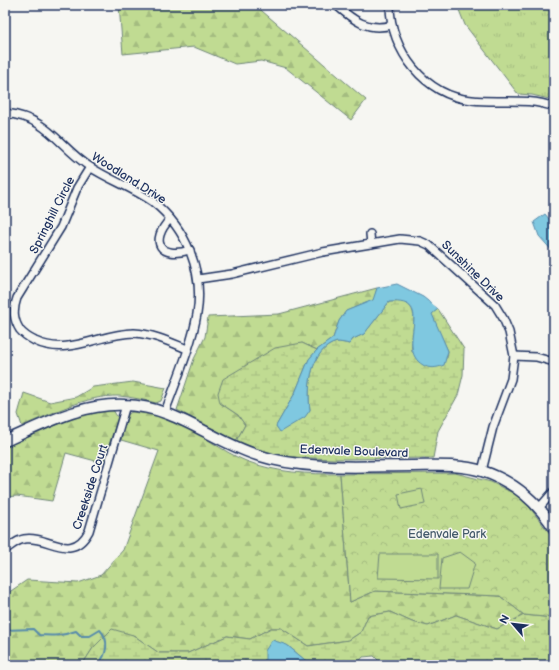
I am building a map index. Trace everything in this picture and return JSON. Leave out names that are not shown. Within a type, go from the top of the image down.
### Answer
[{"type":"street","points":[[336,5],[350,18],[362,25],[375,28],[392,25]]},
{"type":"street","points":[[390,5],[392,25],[398,45],[405,58],[427,82],[440,90],[470,100],[533,102],[554,108]]},
{"type":"street","name":"Woodland Drive","points":[[5,113],[19,115],[44,125],[78,159],[152,202],[178,228],[190,250],[198,279],[197,315],[165,412]]},
{"type":"street","name":"Springhill Circle","points":[[90,167],[77,188],[61,227],[17,298],[14,307],[14,316],[17,324],[22,332],[28,337],[40,343],[53,346],[79,345],[119,334],[135,333],[168,340],[187,349]]},
{"type":"street","points":[[170,219],[159,234],[159,242],[162,248],[170,253],[180,253],[190,250]]},
{"type":"street","points":[[370,234],[371,244]]},
{"type":"street","name":"Sunshine Drive","points":[[198,279],[232,274],[316,254],[371,244],[410,239],[420,241],[437,251],[495,305],[504,318],[509,332],[514,356],[511,379],[493,426],[482,471]]},
{"type":"street","points":[[514,356],[536,356],[554,362]]},
{"type":"street","name":"Edenvale Boulevard","points":[[5,441],[80,410],[95,407],[126,405],[165,412],[186,420],[236,447],[280,461],[325,466],[447,466],[482,471],[504,480],[520,490],[539,508],[554,528]]},
{"type":"street","name":"Creekside Court","points":[[5,550],[22,539],[29,538],[68,547],[80,542],[85,537],[89,531],[126,405]]},
{"type":"street","points":[[539,508],[554,491]]},
{"type":"green space","points":[[119,5],[255,5],[366,100],[351,120],[286,68],[261,61],[235,64],[194,47],[123,54]]},
{"type":"green space","points":[[457,5],[554,5],[554,100],[532,95],[518,94],[465,25]]},
{"type":"green space","points":[[377,288],[374,300],[346,311],[339,321],[333,338],[317,350],[302,343],[220,403],[238,415],[245,425],[236,441],[177,410],[194,359],[205,337],[208,317],[279,314]]},
{"type":"green space","points":[[402,301],[412,310],[414,316],[412,352],[447,358],[448,351],[431,314],[438,309],[464,349],[463,375],[458,395],[438,431],[433,458],[334,459],[289,457],[263,453],[236,441],[245,425],[238,415],[220,403],[218,393],[223,379],[275,348],[302,343],[317,350],[309,359],[295,393],[276,426],[280,431],[310,410],[309,391],[312,370],[321,352],[328,346],[337,342],[349,344],[353,339],[364,334],[389,302]]},
{"type":"green space","points":[[133,382],[166,388],[161,401],[156,403],[119,396],[94,399],[69,406],[22,426],[18,414],[24,393],[50,402],[76,397],[93,387]]},
{"type":"green space","points":[[106,410],[113,410],[118,418],[103,463],[66,453],[52,501],[17,496],[5,497],[5,447],[73,418]]},
{"type":"green space","points":[[132,412],[154,415],[172,420],[186,426],[237,457],[258,465],[293,472],[340,474],[350,602],[375,591],[500,596],[524,615],[497,629],[456,615],[428,626],[412,622],[390,612],[368,616],[361,632],[349,640],[308,646],[281,628],[271,628],[250,639],[227,636],[188,653],[159,653],[133,635],[93,648],[82,665],[9,665],[7,650],[5,650],[5,595],[27,580],[78,583],[101,575],[123,550],[159,451],[121,440],[128,414]]},
{"type":"green space","name":"Edenvale Park","points":[[455,473],[491,482],[517,495],[527,504],[554,539],[554,618],[524,615],[500,596],[375,591],[350,602],[340,474]]},
{"type":"green space","points":[[422,489],[425,504],[401,509],[398,494]]},
{"type":"green space","points":[[460,552],[475,563],[467,589],[439,589],[442,558]]},
{"type":"green space","points":[[380,554],[438,554],[438,579],[378,578]]},
{"type":"green space","points":[[390,612],[412,622],[428,626],[456,615],[497,629],[524,615],[554,618],[554,665],[383,665],[374,656],[363,657],[356,665],[330,665],[305,660],[287,645],[264,664],[265,665],[82,665],[93,648],[112,629],[133,635],[159,653],[188,653],[227,636],[250,639],[271,628],[281,628],[308,646],[349,640],[361,632],[368,616]]},
{"type":"water","points":[[545,214],[554,225],[554,253],[539,236],[534,222]]},
{"type":"water","points":[[397,284],[423,297],[438,309],[432,314],[448,351],[444,365],[430,368],[423,365],[415,357],[412,347],[414,315],[411,308],[404,303],[389,302],[364,334],[353,339],[349,344],[337,342],[328,346],[321,352],[312,370],[309,391],[310,410],[305,417],[280,432],[276,426],[295,393],[309,359],[317,350],[333,338],[339,321],[346,311],[373,300],[377,288]]},
{"type":"water","points":[[272,640],[287,645],[305,660],[330,665],[265,665],[265,651]]},
{"type":"waterway","points":[[5,630],[33,629],[39,635],[49,636],[62,635],[76,631],[81,636],[90,636],[100,630],[105,638],[106,647],[104,656],[98,664],[93,665]]}]
